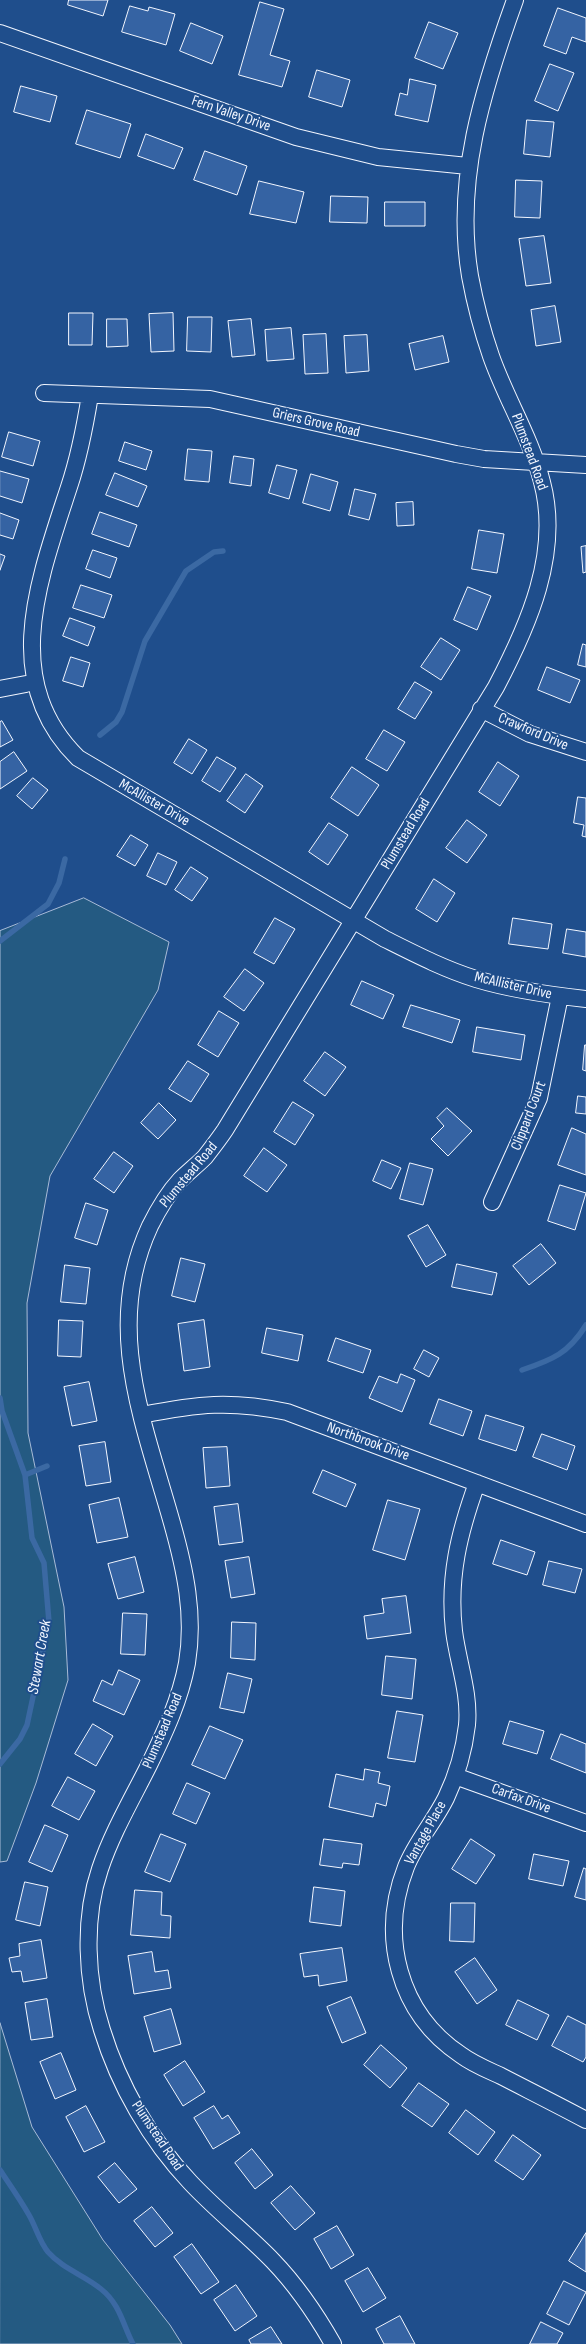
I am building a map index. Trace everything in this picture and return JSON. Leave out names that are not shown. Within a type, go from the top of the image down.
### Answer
[{"type":"street","name":"Plumstead Road","points":[[333,2344],[316,2314],[285,2275],[188,2180],[146,2125],[114,2065],[101,2028],[92,1989],[89,1961],[90,1923],[99,1871],[178,1699],[189,1646],[189,1612],[184,1565],[142,1415],[130,1363],[128,1328],[133,1283],[139,1255],[150,1225],[166,1198],[180,1180],[204,1157],[226,1130],[481,709],[518,644],[533,610],[543,567],[547,511],[543,483],[491,357],[478,313],[470,275],[466,230],[468,166],[490,71],[515,0]]},
{"type":"street","name":"Fern Valley Drive","points":[[0,33],[296,137],[378,158],[468,166]]},
{"type":"street","name":"Griers Grove Road","points":[[44,393],[210,399],[484,459],[586,465]]},
{"type":"street","name":"McAllister Drive","points":[[90,395],[83,435],[70,485],[45,557],[26,624],[23,646],[23,670],[36,712],[58,742],[78,758],[384,939],[442,966],[477,979],[524,990],[586,1000]]},
{"type":"street","points":[[0,689],[26,684]]},
{"type":"street","name":"Crawford Drive","points":[[481,709],[530,734],[586,752]]},
{"type":"street","name":"Clippard Court","points":[[492,1202],[539,1098],[560,996]]},
{"type":"street","name":"Northbrook Drive","points":[[142,1415],[187,1406],[220,1404],[257,1406],[287,1412],[586,1524]]},
{"type":"street","name":"Vantage Place","points":[[477,1483],[462,1526],[452,1580],[455,1634],[467,1705],[467,1724],[462,1753],[445,1799],[420,1838],[406,1867],[396,1897],[393,1916],[394,1944],[402,1979],[409,1997],[422,2019],[440,2039],[461,2056],[586,2120]]},
{"type":"street","name":"Carfax Drive","points":[[455,1776],[586,1823]]},
{"type":"shaded area","points":[[84,898],[169,942],[158,990],[50,1176],[27,1303],[28,1433],[64,1607],[68,1680],[36,1783],[7,1861],[0,1862],[0,931]]},
{"type":"shaded area","points":[[0,2023],[32,2127],[103,2240],[170,2325],[182,2344],[0,2344]]},
{"type":"building","points":[[69,0],[108,0],[103,16],[68,5]]},
{"type":"building","points":[[260,2],[284,9],[270,55],[290,61],[282,87],[239,75]]},
{"type":"building","points":[[130,6],[148,11],[149,7],[175,14],[166,45],[122,32]]},
{"type":"building","points":[[558,8],[586,18],[586,42],[572,37],[566,54],[544,46]]},
{"type":"building","points":[[429,22],[458,33],[443,69],[415,58]]},
{"type":"building","points":[[191,23],[223,36],[212,64],[180,51]]},
{"type":"building","points":[[550,64],[574,73],[558,111],[535,101]]},
{"type":"building","points":[[317,70],[350,80],[342,107],[309,97]]},
{"type":"building","points":[[410,79],[436,85],[428,122],[395,115],[400,93],[407,95]]},
{"type":"building","points":[[21,86],[57,96],[50,122],[14,112]]},
{"type":"building","points":[[87,110],[131,124],[120,158],[76,144]]},
{"type":"building","points":[[527,120],[554,122],[550,157],[524,154]]},
{"type":"building","points":[[146,134],[183,148],[174,169],[138,156]]},
{"type":"building","points":[[205,151],[247,166],[237,195],[194,180]]},
{"type":"building","points":[[516,180],[542,181],[540,218],[515,217]]},
{"type":"building","points":[[259,181],[304,192],[296,223],[250,214]]},
{"type":"building","points":[[331,196],[368,197],[367,223],[330,222]]},
{"type":"building","points":[[385,202],[425,202],[425,226],[385,226]]},
{"type":"building","points":[[544,236],[551,283],[526,286],[519,239]]},
{"type":"building","points":[[555,306],[561,342],[536,346],[531,310]]},
{"type":"building","points":[[69,313],[93,313],[92,345],[69,345]]},
{"type":"building","points":[[173,313],[174,351],[151,352],[149,314]]},
{"type":"building","points":[[188,317],[212,317],[211,352],[187,351]]},
{"type":"building","points":[[107,319],[127,319],[128,346],[107,347]]},
{"type":"building","points":[[251,319],[255,355],[232,357],[228,321]]},
{"type":"building","points":[[291,328],[294,359],[267,361],[265,330]]},
{"type":"building","points":[[326,334],[328,373],[305,374],[303,335]]},
{"type":"building","points":[[367,335],[369,371],[346,373],[344,336]]},
{"type":"building","points":[[443,336],[449,362],[415,370],[409,344]]},
{"type":"building","points":[[9,432],[40,441],[33,466],[2,457]]},
{"type":"building","points":[[125,442],[152,451],[146,470],[119,461]]},
{"type":"building","points":[[188,449],[212,451],[209,482],[185,480]]},
{"type":"building","points":[[234,456],[254,459],[251,486],[230,483]]},
{"type":"building","points":[[277,465],[297,470],[289,499],[269,493]]},
{"type":"building","points":[[0,471],[29,479],[22,503],[0,496]]},
{"type":"building","points":[[115,473],[147,486],[138,507],[106,495]]},
{"type":"building","points":[[311,474],[338,482],[330,511],[303,503]]},
{"type":"building","points":[[355,489],[376,494],[369,520],[349,515]]},
{"type":"building","points":[[413,502],[414,525],[397,526],[396,503]]},
{"type":"building","points":[[100,512],[137,525],[129,547],[92,534]]},
{"type":"building","points":[[0,513],[19,520],[13,539],[0,535]]},
{"type":"building","points":[[479,530],[504,534],[497,573],[472,569]]},
{"type":"building","points":[[586,546],[586,572],[583,573],[581,547]]},
{"type":"building","points":[[93,550],[117,558],[110,578],[86,569]]},
{"type":"building","points":[[0,554],[5,556],[0,570]]},
{"type":"building","points":[[81,585],[112,595],[104,618],[73,608]]},
{"type":"building","points":[[468,587],[491,596],[477,630],[454,620]]},
{"type":"building","points":[[70,618],[95,627],[88,646],[63,636]]},
{"type":"building","points":[[441,638],[460,650],[441,680],[421,667]]},
{"type":"building","points":[[583,644],[586,645],[586,667],[578,665]]},
{"type":"building","points":[[71,657],[90,663],[83,687],[63,681]]},
{"type":"building","points":[[547,667],[580,680],[570,703],[538,690]]},
{"type":"building","points":[[415,682],[432,692],[415,719],[398,709]]},
{"type":"building","points":[[2,721],[13,740],[0,747],[0,722]]},
{"type":"building","points":[[384,730],[405,742],[387,771],[366,759]]},
{"type":"building","points":[[189,739],[207,750],[192,774],[174,763]]},
{"type":"building","points":[[14,752],[27,771],[0,789],[0,762]]},
{"type":"building","points":[[217,757],[236,768],[220,792],[202,781]]},
{"type":"building","points":[[498,762],[519,776],[500,806],[479,792]]},
{"type":"building","points":[[352,767],[379,785],[358,816],[331,798]]},
{"type":"building","points":[[246,774],[263,786],[245,813],[227,801]]},
{"type":"building","points":[[33,778],[48,790],[32,809],[17,796]]},
{"type":"building","points":[[578,797],[586,798],[586,837],[582,836],[584,825],[574,823]]},
{"type":"building","points":[[467,820],[487,835],[467,863],[446,848]]},
{"type":"building","points":[[329,823],[348,835],[328,865],[309,852]]},
{"type":"building","points":[[131,835],[148,845],[135,866],[117,856]]},
{"type":"building","points":[[158,853],[177,862],[166,885],[147,876]]},
{"type":"building","points":[[191,867],[208,878],[192,901],[175,890]]},
{"type":"building","points":[[434,879],[455,893],[437,922],[416,909]]},
{"type":"building","points":[[275,918],[295,929],[274,964],[254,953]]},
{"type":"building","points":[[513,918],[552,924],[548,949],[509,944]]},
{"type":"building","points":[[567,929],[586,932],[586,957],[563,953]]},
{"type":"building","points":[[245,969],[264,983],[244,1011],[224,997]]},
{"type":"building","points":[[362,981],[394,995],[383,1019],[351,1005]]},
{"type":"building","points":[[411,1005],[460,1020],[452,1043],[403,1027]]},
{"type":"building","points":[[219,1011],[239,1023],[218,1057],[198,1045]]},
{"type":"building","points":[[477,1027],[525,1035],[521,1060],[473,1052]]},
{"type":"building","points":[[586,1045],[586,1071],[583,1070]]},
{"type":"building","points":[[325,1052],[346,1067],[325,1096],[304,1081]]},
{"type":"building","points":[[188,1061],[209,1074],[191,1102],[169,1089]]},
{"type":"building","points":[[578,1096],[586,1097],[586,1114],[576,1113]]},
{"type":"building","points":[[293,1102],[314,1115],[295,1145],[274,1132]]},
{"type":"building","points":[[159,1103],[176,1120],[158,1139],[141,1123]]},
{"type":"building","points":[[447,1108],[472,1131],[448,1156],[431,1139],[444,1126],[437,1118]]},
{"type":"building","points":[[572,1128],[586,1134],[586,1175],[558,1165]]},
{"type":"building","points":[[264,1148],[287,1165],[267,1192],[244,1176]]},
{"type":"building","points":[[114,1152],[133,1166],[114,1193],[94,1179]]},
{"type":"building","points":[[382,1160],[401,1168],[391,1189],[373,1181]]},
{"type":"building","points":[[410,1163],[433,1169],[423,1205],[400,1199]]},
{"type":"building","points":[[560,1185],[586,1193],[575,1230],[548,1221]]},
{"type":"building","points":[[86,1203],[108,1210],[97,1245],[75,1238]]},
{"type":"building","points":[[428,1225],[446,1255],[426,1267],[408,1236]]},
{"type":"building","points":[[541,1244],[556,1263],[529,1285],[513,1266]]},
{"type":"building","points":[[181,1258],[205,1264],[195,1302],[172,1296]]},
{"type":"building","points":[[457,1264],[497,1273],[492,1295],[452,1287]]},
{"type":"building","points":[[65,1265],[90,1268],[86,1304],[61,1302]]},
{"type":"building","points":[[59,1320],[83,1321],[81,1357],[58,1356]]},
{"type":"building","points":[[204,1320],[210,1367],[184,1371],[178,1324]]},
{"type":"building","points":[[267,1328],[303,1335],[298,1361],[262,1353]]},
{"type":"building","points":[[336,1338],[371,1350],[363,1373],[328,1361]]},
{"type":"building","points":[[424,1350],[439,1358],[429,1377],[414,1369]]},
{"type":"building","points":[[401,1374],[415,1380],[402,1412],[369,1398],[379,1376],[397,1383]]},
{"type":"building","points":[[89,1382],[97,1421],[72,1426],[64,1387]]},
{"type":"building","points":[[439,1399],[472,1411],[463,1436],[430,1424]]},
{"type":"building","points":[[486,1415],[524,1427],[516,1451],[479,1439]]},
{"type":"building","points":[[542,1434],[575,1446],[567,1470],[533,1457]]},
{"type":"building","points":[[105,1442],[111,1482],[86,1486],[79,1446]]},
{"type":"building","points":[[227,1447],[230,1486],[206,1488],[203,1448]]},
{"type":"building","points":[[323,1470],[356,1484],[346,1507],[313,1493]]},
{"type":"building","points":[[119,1498],[128,1537],[97,1543],[89,1505]]},
{"type":"building","points":[[388,1500],[420,1509],[405,1560],[373,1550]]},
{"type":"building","points":[[238,1504],[243,1542],[219,1545],[214,1507]]},
{"type":"building","points":[[501,1540],[535,1552],[527,1575],[493,1564]]},
{"type":"building","points":[[135,1557],[144,1592],[118,1599],[108,1564]]},
{"type":"building","points":[[249,1557],[255,1594],[231,1598],[225,1561]]},
{"type":"building","points":[[549,1561],[582,1569],[575,1593],[543,1585]]},
{"type":"building","points":[[406,1596],[411,1633],[367,1639],[364,1616],[384,1613],[382,1599]]},
{"type":"building","points":[[123,1613],[147,1614],[145,1655],[121,1654]]},
{"type":"building","points":[[232,1622],[256,1623],[255,1660],[231,1658]]},
{"type":"building","points":[[386,1656],[416,1659],[412,1699],[382,1695]]},
{"type":"building","points":[[119,1670],[140,1680],[124,1715],[93,1701],[102,1680],[112,1685]]},
{"type":"building","points":[[228,1673],[252,1679],[244,1713],[220,1708]]},
{"type":"building","points":[[397,1711],[423,1715],[415,1762],[388,1758]]},
{"type":"building","points":[[510,1721],[544,1731],[537,1754],[503,1744]]},
{"type":"building","points":[[93,1724],[113,1736],[96,1766],[75,1754]]},
{"type":"building","points":[[210,1726],[243,1740],[225,1779],[192,1765]]},
{"type":"building","points":[[561,1734],[586,1744],[586,1773],[551,1759]]},
{"type":"building","points":[[365,1769],[380,1772],[378,1783],[390,1786],[386,1806],[376,1803],[373,1817],[329,1807],[336,1774],[363,1780]]},
{"type":"building","points":[[68,1777],[95,1791],[79,1820],[52,1806]]},
{"type":"building","points":[[187,1783],[210,1793],[196,1824],[173,1814]]},
{"type":"building","points":[[45,1825],[68,1835],[52,1872],[29,1862]]},
{"type":"building","points":[[161,1834],[186,1844],[170,1882],[145,1872]]},
{"type":"building","points":[[324,1839],[362,1844],[359,1865],[343,1863],[342,1868],[320,1865]]},
{"type":"building","points":[[471,1839],[495,1855],[476,1884],[452,1869]]},
{"type":"building","points":[[534,1854],[569,1861],[563,1886],[529,1879]]},
{"type":"building","points":[[584,1868],[586,1869],[586,1900],[575,1897]]},
{"type":"building","points":[[25,1882],[48,1887],[40,1926],[16,1920]]},
{"type":"building","points":[[314,1887],[345,1891],[341,1926],[310,1922]]},
{"type":"building","points":[[135,1890],[162,1892],[161,1915],[171,1916],[170,1938],[131,1935]]},
{"type":"building","points":[[451,1903],[475,1903],[474,1942],[450,1941]]},
{"type":"building","points":[[41,1940],[47,1978],[23,1982],[21,1971],[12,1972],[9,1958],[20,1956],[19,1944]]},
{"type":"building","points":[[342,1948],[347,1981],[319,1986],[318,1975],[304,1977],[300,1954]]},
{"type":"building","points":[[152,1952],[155,1972],[168,1970],[171,1988],[134,1994],[128,1956]]},
{"type":"building","points":[[475,1958],[497,1990],[477,2004],[455,1972]]},
{"type":"building","points":[[351,1997],[366,2033],[342,2043],[327,2007]]},
{"type":"building","points":[[47,1999],[53,2037],[31,2040],[25,2003]]},
{"type":"building","points":[[518,2000],[549,2015],[537,2040],[506,2025]]},
{"type":"building","points":[[171,2009],[181,2044],[154,2052],[144,2017]]},
{"type":"building","points":[[568,2016],[586,2025],[586,2057],[583,2062],[552,2046]]},
{"type":"building","points":[[381,2045],[407,2068],[390,2088],[364,2065]]},
{"type":"building","points":[[61,2053],[76,2090],[55,2099],[40,2062]]},
{"type":"building","points":[[185,2061],[205,2092],[183,2106],[164,2075]]},
{"type":"building","points":[[419,2083],[449,2104],[432,2127],[402,2106]]},
{"type":"building","points":[[86,2106],[105,2142],[84,2152],[66,2117]]},
{"type":"building","points":[[214,2106],[222,2119],[228,2115],[240,2133],[213,2149],[194,2118]]},
{"type":"building","points":[[466,2110],[495,2132],[478,2155],[449,2133]]},
{"type":"building","points":[[513,2135],[541,2155],[523,2180],[495,2161]]},
{"type":"building","points":[[252,2149],[273,2175],[255,2189],[235,2163]]},
{"type":"building","points":[[115,2163],[137,2189],[119,2203],[98,2177]]},
{"type":"building","points":[[291,2186],[315,2213],[295,2230],[271,2203]]},
{"type":"building","points":[[152,2207],[173,2233],[155,2247],[134,2221]]},
{"type":"building","points":[[337,2226],[354,2255],[331,2269],[314,2239]]},
{"type":"building","points":[[586,2233],[586,2272],[569,2261]]},
{"type":"building","points":[[192,2244],[219,2282],[201,2294],[174,2257]]},
{"type":"building","points":[[368,2268],[386,2298],[363,2312],[345,2281]]},
{"type":"building","points":[[564,2281],[586,2292],[569,2325],[547,2314]]},
{"type":"building","points":[[236,2285],[257,2316],[235,2331],[214,2300]]},
{"type":"building","points":[[400,2316],[415,2344],[384,2344],[376,2329]]},
{"type":"building","points":[[541,2322],[563,2333],[557,2344],[530,2344]]},
{"type":"building","points":[[271,2327],[282,2344],[251,2344],[249,2340]]},
{"type":"waterway","points":[[100,735],[116,722],[122,712],[145,641],[186,571],[214,552],[223,551]]},
{"type":"waterway","points":[[0,941],[48,904],[59,883],[65,859]]},
{"type":"waterway","points":[[522,1370],[542,1363],[559,1354],[580,1335],[586,1325]]},
{"type":"waterway","name":"Stewart Creek","points":[[0,1398],[2,1411],[25,1475],[32,1538],[44,1563],[49,1622],[27,1725],[20,1739],[0,1764]]},
{"type":"waterway","points":[[25,1475],[47,1466]]},
{"type":"waterway","name":"Stewart Creek","points":[[0,2170],[26,2209],[48,2252],[60,2263],[101,2289],[113,2301],[133,2344]]}]
